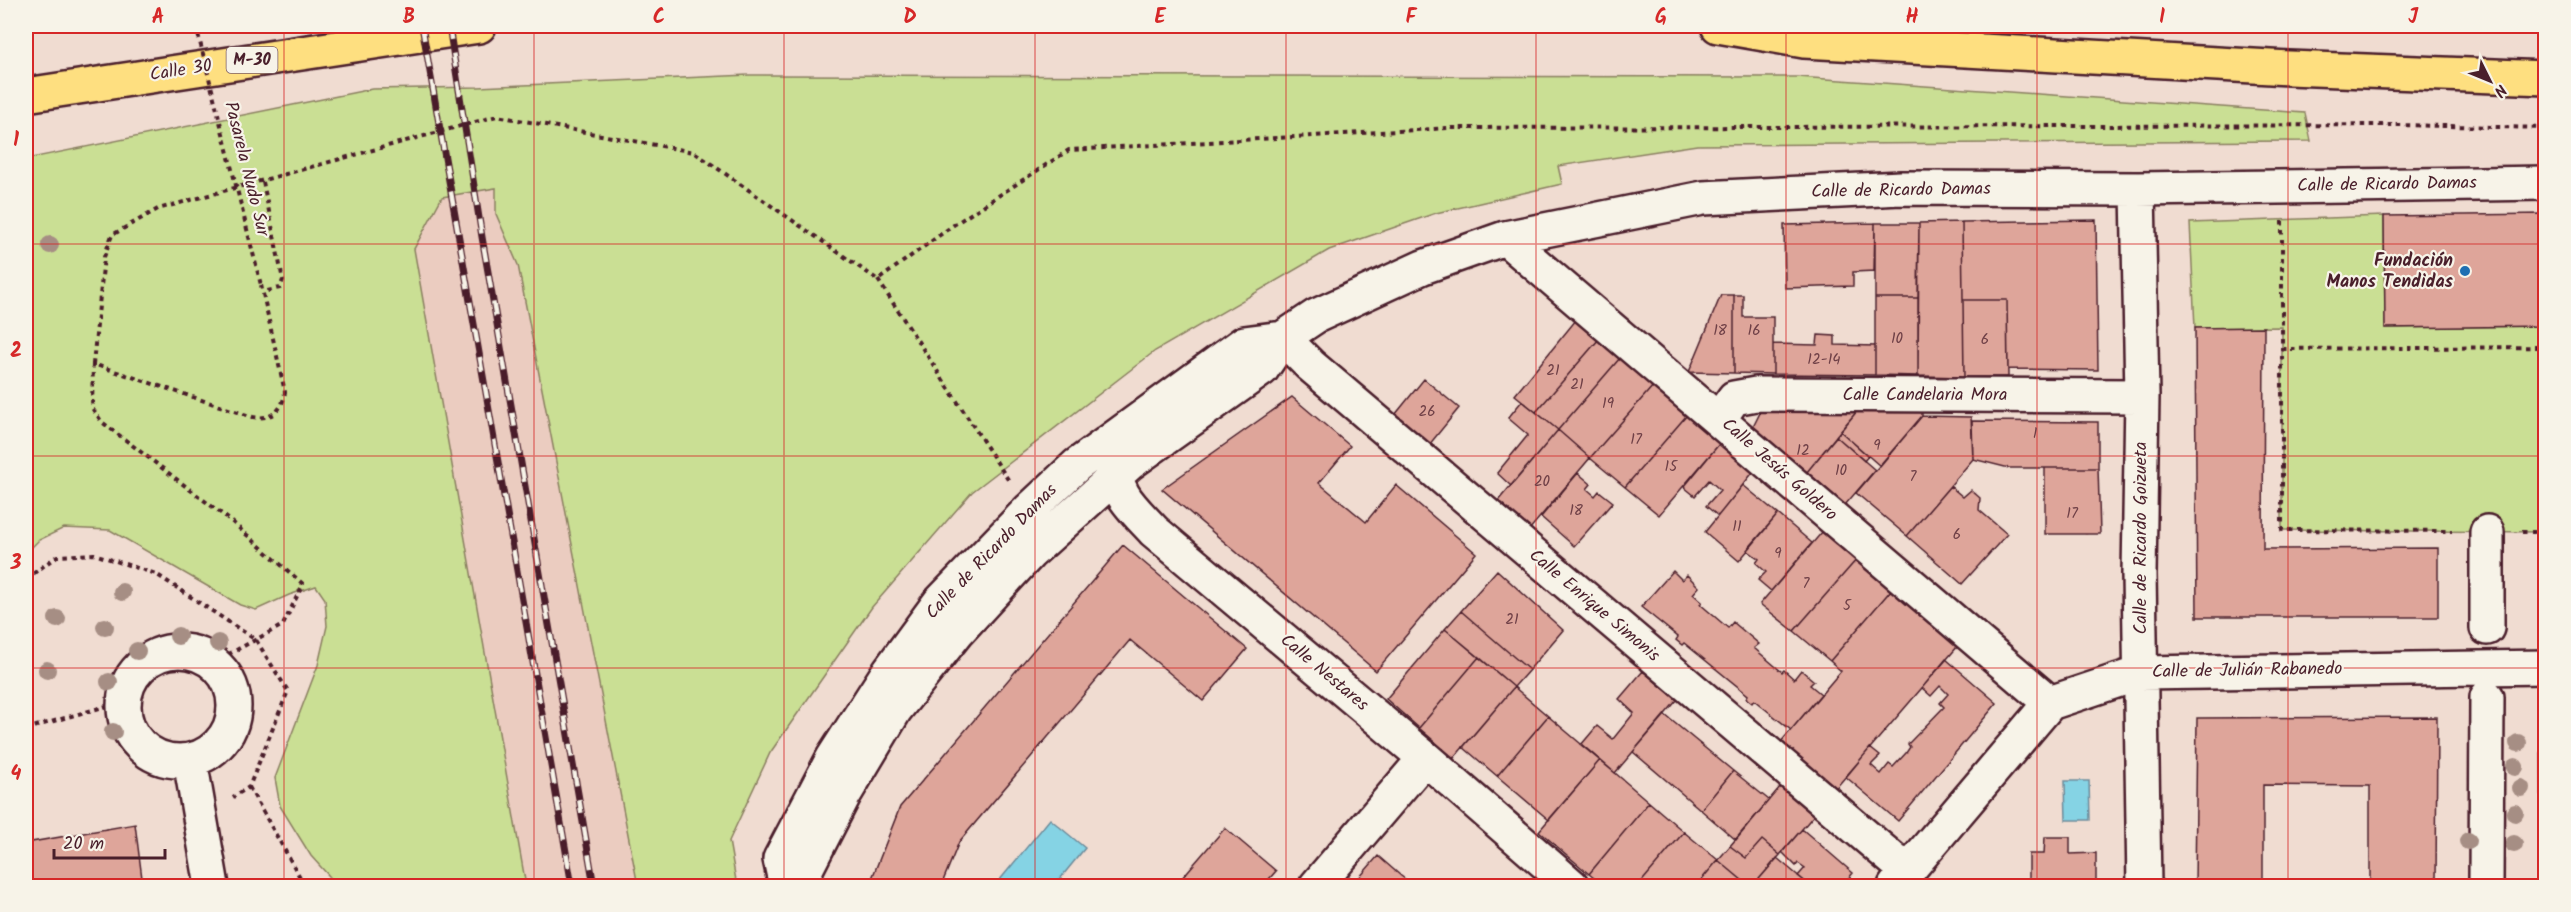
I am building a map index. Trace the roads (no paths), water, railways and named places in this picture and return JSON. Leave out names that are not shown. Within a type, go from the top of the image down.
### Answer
[{"type":"highway","name":"Calle 30","points":[[26,95],[479,26]]},
{"type":"highway","points":[[1718,26],[1815,42],[2289,68],[2546,78]]},
{"type":"street","name":"Calle de Ricardo Damas","points":[[1283,338],[1244,343],[1077,465],[1030,509],[939,603],[889,671],[833,758],[780,859],[788,886],[805,872],[844,795],[895,710],[958,632],[1029,554],[1130,463],[1262,369],[1283,338],[1316,316],[1422,267],[1505,238],[1703,198],[1901,188],[2138,189],[2546,183]]},
{"type":"street","name":"Calle de Ricardo Goizueta","points":[[2138,189],[2142,396],[2139,574],[2144,886]]},
{"type":"street","name":"Calle Jesús Goldero","points":[[1505,238],[2050,703]]},
{"type":"street","name":"Calle Enrique Simonis","points":[[1283,338],[1310,365],[1902,879]]},
{"type":"street","name":"Calle Candelaria Mora","points":[[1719,419],[1734,398],[1756,394],[2142,396]]},
{"type":"street","name":"Calle Nestares","points":[[1113,438],[1115,477],[1124,498],[1154,531],[1425,758],[1572,886]]},
{"type":"street","points":[[2487,532],[2487,628]]},
{"type":"street","points":[[182,651],[198,654],[214,662],[225,675],[233,692],[234,709],[230,727],[220,742],[206,753],[190,760],[173,760],[157,756],[142,747],[132,734],[125,718],[124,701],[128,685],[137,670],[150,659],[165,652],[182,651]]},
{"type":"street","name":"Calle de Julián Rabanedo","points":[[2050,703],[2140,673],[2546,668]]},
{"type":"street","points":[[2486,886],[2487,698]]},
{"type":"street","points":[[1902,879],[2050,703]]},
{"type":"street","points":[[1316,886],[1425,758]]},
{"type":"street","points":[[190,760],[212,886]]},
{"type":"water","points":[[2065,781],[2089,781],[2090,820],[2066,820]]},
{"type":"water","points":[[1050,819],[1085,848],[1054,886],[1005,886],[999,881]]},
{"type":"railway","points":[[422,26],[572,886]]},
{"type":"railway","points":[[449,26],[482,237],[594,886]]},
{"type":"place","name":"Fundación Manos Tendidas","points":[[2465,271]]}]
